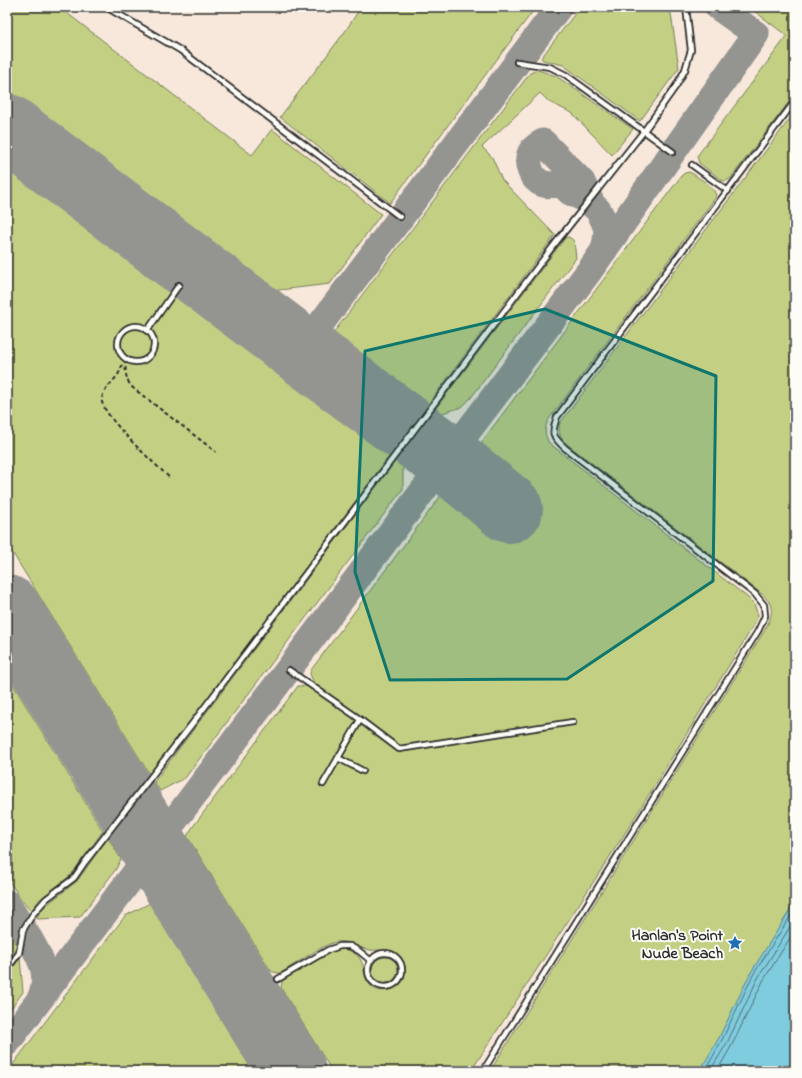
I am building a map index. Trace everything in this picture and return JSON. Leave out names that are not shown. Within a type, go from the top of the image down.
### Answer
[{"type":"lane","points":[[106,7],[180,50],[400,217]]},
{"type":"lane","points":[[7,969],[19,953],[23,930],[34,914],[46,900],[74,878],[554,245],[644,131],[676,86],[685,70],[691,50],[686,7]]},
{"type":"lane","points":[[517,62],[550,67],[566,75],[673,152]]},
{"type":"lane","points":[[483,1071],[758,631],[764,616],[764,605],[755,594],[565,448],[556,439],[553,429],[557,417],[795,102]]},
{"type":"lane","points":[[692,165],[728,191]]},
{"type":"lane","points":[[147,331],[179,285]]},
{"type":"lane","points":[[137,326],[147,331],[151,335],[153,341],[154,347],[152,352],[143,361],[137,362],[126,359],[119,350],[118,344],[122,333],[126,329],[137,326]]},
{"type":"lane","points":[[289,670],[399,749],[573,722]]},
{"type":"lane","points":[[323,784],[360,720]]},
{"type":"lane","points":[[338,758],[363,771]]},
{"type":"lane","points":[[278,979],[328,950],[340,946],[350,946],[370,960]]},
{"type":"lane","points":[[385,953],[395,956],[399,960],[402,971],[398,982],[388,987],[377,986],[369,977],[368,966],[370,960],[374,956],[385,953]]},
{"type":"path","points":[[126,359],[126,379],[133,388],[216,452]]},
{"type":"path","points":[[126,359],[119,373],[101,399],[102,404],[108,414],[130,439],[170,478]]},
{"type":"highlighted area","points":[[545,309],[716,376],[713,581],[567,679],[390,680],[355,572],[365,351]]},
{"type":"shaded area","points":[[7,7],[795,7],[792,604],[500,1071],[7,1071]]},
{"type":"green space","points":[[7,7],[59,7],[252,155],[272,129],[381,214],[330,284],[262,292],[7,100]]},
{"type":"green space","points":[[361,7],[536,7],[390,203],[280,117],[344,33]]},
{"type":"green space","points":[[580,7],[670,7],[679,68],[640,121],[563,65],[543,60],[541,58]]},
{"type":"green space","points":[[749,7],[795,7],[795,94],[730,179],[723,181],[699,163],[697,156],[787,36]]},
{"type":"green space","points":[[538,70],[556,76],[633,129],[612,155],[572,113],[549,102],[540,93],[482,147],[492,157],[502,180],[555,235],[426,407],[419,409],[328,340],[530,73]]},
{"type":"green space","points":[[795,112],[795,900],[750,974],[719,1038],[700,1071],[490,1071],[763,633],[771,614],[771,606],[762,594],[563,441],[559,428],[560,423]]},
{"type":"green space","points":[[7,157],[390,444],[393,451],[150,775],[7,544]]},
{"type":"green space","points":[[689,172],[711,187],[716,197],[549,419],[545,428],[545,434],[549,443],[747,597],[754,604],[758,615],[754,625],[627,830],[471,1071],[332,1071],[281,988],[282,982],[332,951],[344,949],[352,952],[361,960],[365,975],[370,985],[378,990],[390,990],[397,988],[402,983],[404,977],[404,963],[401,957],[395,952],[388,950],[370,950],[347,942],[337,942],[322,947],[281,973],[271,971],[187,836],[298,686],[310,687],[313,681],[310,674],[311,670],[445,490],[448,489],[498,527],[526,490],[474,452],[682,175]]},
{"type":"green space","points":[[569,237],[574,241],[576,258],[470,399],[462,407],[430,416],[565,238]]},
{"type":"green space","points":[[401,454],[403,454],[403,489],[185,778],[160,791],[154,782]]},
{"type":"green space","points":[[7,675],[103,831],[71,875],[39,900],[31,911],[7,878]]},
{"type":"green space","points":[[108,838],[121,859],[116,869],[80,917],[36,918],[44,907],[77,881]]},
{"type":"green space","points":[[150,903],[253,1071],[8,1071],[125,916]]},
{"type":"green space","points":[[7,929],[17,947],[7,962]]},
{"type":"green space","points":[[385,957],[394,961],[398,970],[394,979],[385,983],[376,979],[372,970],[376,961]]},
{"type":"green space","points":[[20,958],[23,992],[7,1014],[7,975]]},
{"type":"water","points":[[795,900],[795,1071],[700,1071],[719,1038],[750,974]]},
{"type":"taxiway","points":[[301,350],[559,7]]},
{"type":"taxiway","points":[[7,1043],[590,270],[756,34],[718,7]]},
{"type":"taxiway","points":[[591,202],[582,182],[543,142],[533,149],[529,157],[529,167],[539,182],[547,185],[561,183],[570,192],[587,200],[598,210],[607,229],[604,250]]},
{"type":"taxiway","points":[[7,903],[41,960],[45,975],[45,982],[40,999]]},
{"type":"runway","points":[[7,128],[448,459],[509,509]]},
{"type":"runway","points":[[7,609],[292,1071]]},
{"type":"place","name":"Hanlan's Point Nude Beach","points":[[735,943]]}]
